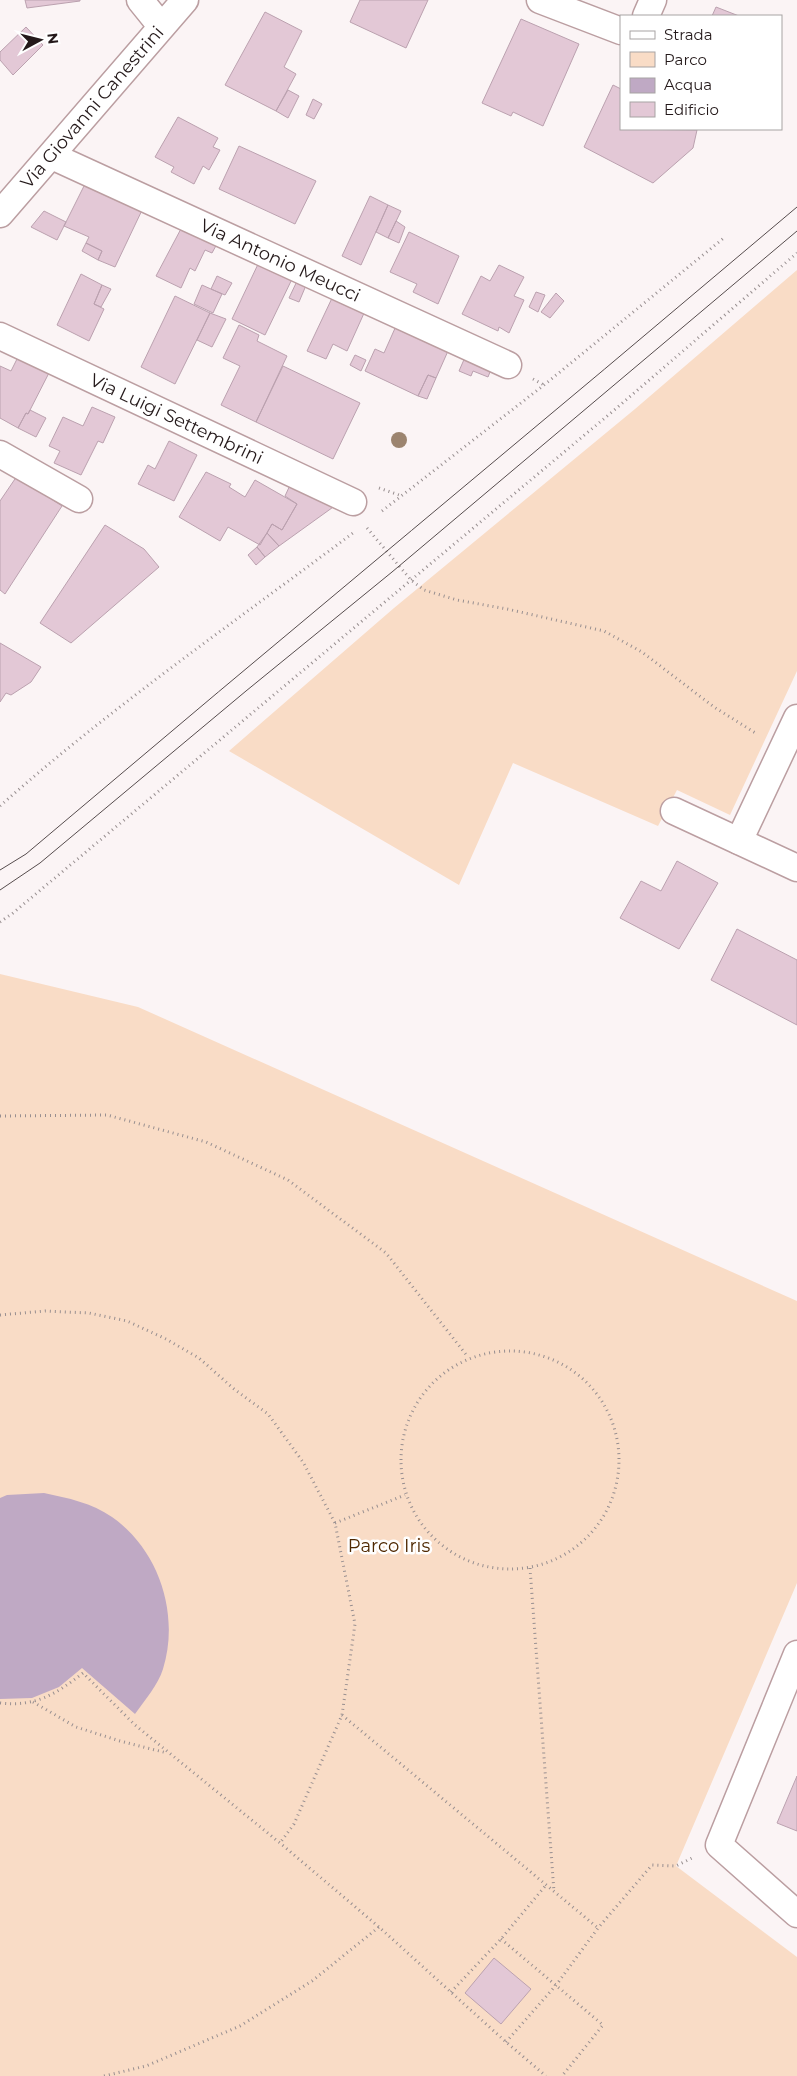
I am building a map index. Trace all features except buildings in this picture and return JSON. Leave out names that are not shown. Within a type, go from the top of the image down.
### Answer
[{"type":"street","points":[[140,0],[160,26]]},
{"type":"street","name":"Via Giovanni Canestrini","points":[[0,214],[10,188],[52,156],[160,26],[185,0]]},
{"type":"street","points":[[540,0],[620,30]]},
{"type":"street","points":[[646,15],[653,0]]},
{"type":"street","name":"Via Antonio Meucci","points":[[52,156],[508,365]]},
{"type":"street","name":"Via Luigi Settembrini","points":[[0,336],[359,513]]},
{"type":"street","points":[[0,454],[78,499]]},
{"type":"street","points":[[739,841],[797,718]]},
{"type":"street","points":[[674,811],[797,868]]},
{"type":"street","points":[[797,1654],[719,1845],[797,1914]]},
{"type":"path","points":[[0,922],[612,412],[797,253]]},
{"type":"path","points":[[359,513],[411,580],[424,590],[457,600],[507,609],[604,631],[642,652],[714,707],[783,750]]},
{"type":"path","points":[[0,1116],[107,1115],[206,1142],[288,1180],[386,1253],[468,1357]]},
{"type":"path","points":[[0,1315],[45,1311],[89,1313],[127,1321],[199,1358],[234,1389],[268,1414],[303,1462],[335,1523],[355,1624],[342,1715],[294,1824],[280,1843]]},
{"type":"path","points":[[504,1350],[541,1354],[573,1370],[599,1396],[614,1430],[619,1466],[611,1501],[592,1532],[564,1556],[530,1568],[478,1566],[433,1539],[405,1495],[401,1440],[424,1390],[468,1357],[504,1350]]},
{"type":"path","points":[[335,1523],[405,1495]]},
{"type":"path","points":[[530,1568],[554,1892]]},
{"type":"path","points":[[0,1703],[33,1702],[60,1690],[83,1673],[135,1725],[379,1926],[546,2076]]},
{"type":"path","points":[[33,1702],[76,1727],[120,1741],[170,1753]]},
{"type":"path","points":[[342,1715],[598,1928]]},
{"type":"path","points":[[506,2042],[556,1984],[598,1928],[652,1866],[676,1866]]},
{"type":"path","points":[[451,1992],[501,1939],[546,1885]]},
{"type":"path","points":[[104,2076],[146,2066],[240,2026],[312,1981],[379,1926]]},
{"type":"path","points":[[501,1939],[603,2025],[562,2076]]},
{"type":"green space","points":[[797,270],[797,671],[730,815],[677,790],[658,826],[513,763],[459,885],[229,751],[394,608],[635,409]]},
{"type":"green space","name":"Parco Iris","points":[[0,974],[138,1007],[797,1301],[797,1583],[676,1866],[797,1957],[797,2076],[0,2076]]},
{"type":"water","points":[[44,1493],[88,1505],[112,1517],[142,1547],[162,1585],[167,1605],[168,1648],[158,1681],[135,1714],[82,1668],[59,1687],[32,1698],[0,1699],[0,1498],[7,1495]]},
{"type":"tram line","points":[[0,870],[26,854],[797,207]]},
{"type":"tram line","points":[[0,890],[40,863],[392,572],[797,231]]}]
